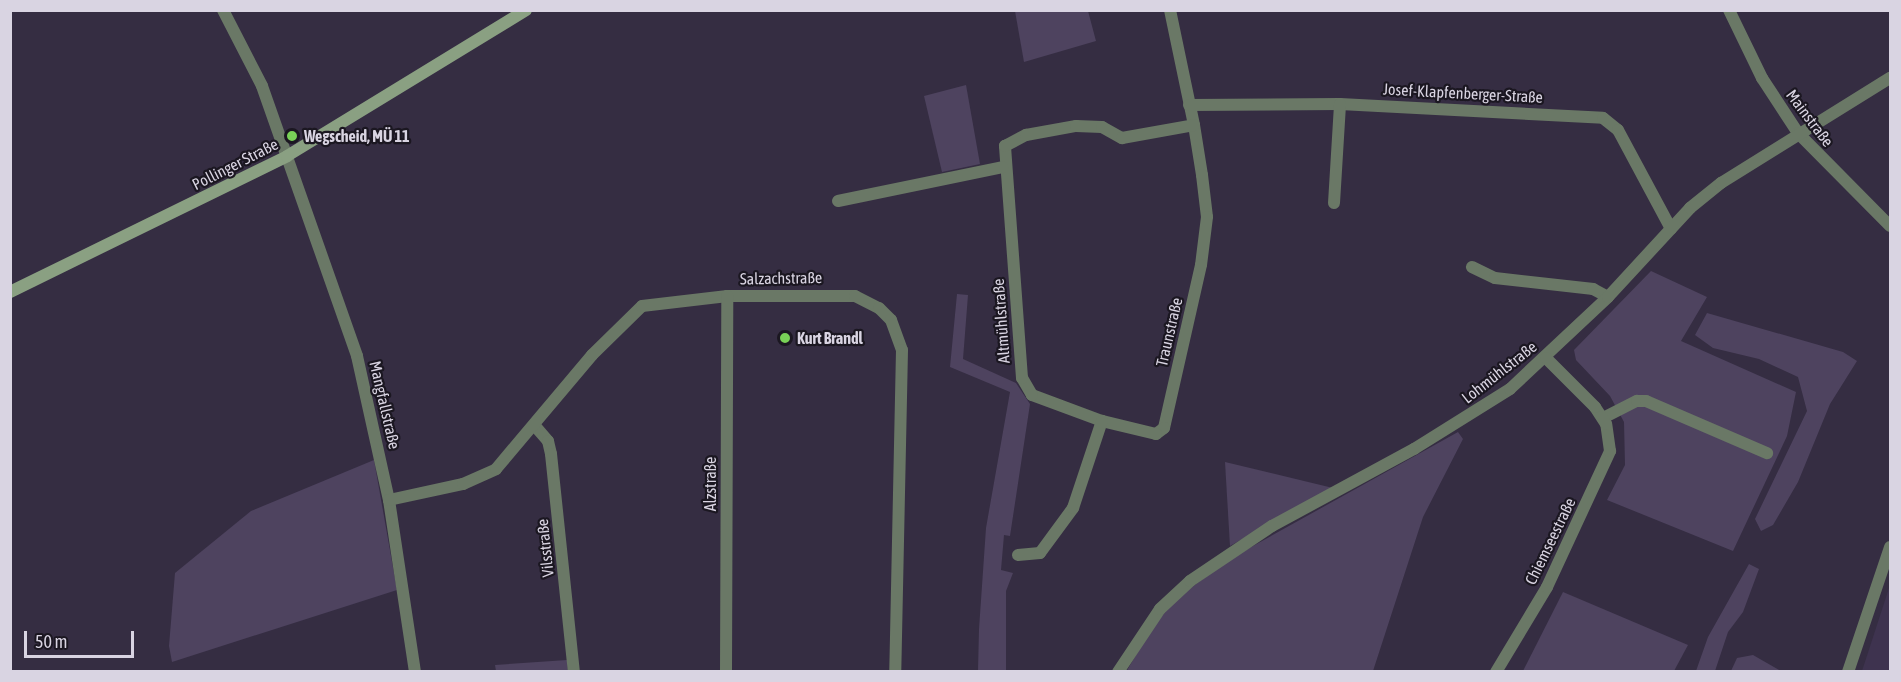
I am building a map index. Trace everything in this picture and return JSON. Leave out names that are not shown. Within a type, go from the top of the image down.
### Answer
[{"type":"street","name":"Mangfallstraße","points":[[223,10],[255,70],[357,356],[389,500],[415,672]]},
{"type":"street","name":"Pollinger Straße","points":[[10,292],[287,156],[526,10]]},
{"type":"street","name":"Traunstraße","points":[[1102,421],[1156,434],[1164,428],[1205,240],[1206,200],[1194,125],[1170,10]]},
{"type":"street","name":"Mainstraße","points":[[1729,10],[1762,78],[1798,133],[1890,226]]},
{"type":"street","name":"Lohmühlstraße","points":[[1118,672],[1160,609],[1212,564],[1478,411],[1546,358],[1608,297],[1671,229],[1721,183],[1798,133],[1890,78]]},
{"type":"street","name":"Josef-Klapfenberger-Straße","points":[[1189,105],[1340,104],[1607,120],[1624,140],[1671,229]]},
{"type":"street","points":[[1334,203],[1340,104]]},
{"type":"street","name":"Altmühlstraße","points":[[1102,421],[1041,401],[1032,395],[1022,378],[1003,167],[1005,146],[1026,135],[1092,125],[1122,138],[1131,138],[1194,125]]},
{"type":"street","points":[[838,201],[1003,167]]},
{"type":"street","points":[[1472,267],[1495,278],[1593,289],[1608,297]]},
{"type":"street","name":"Salzachstraße","points":[[389,500],[463,484],[490,473],[535,426],[592,355],[635,309],[652,303],[727,296],[848,294],[872,303],[894,325],[902,350],[895,672]]},
{"type":"street","name":"Alzstraße","points":[[726,672],[727,296]]},
{"type":"street","points":[[1546,358],[1603,418],[1636,401],[1646,401],[1767,453]]},
{"type":"street","name":"Chiemseestraße","points":[[1496,672],[1547,587],[1608,459],[1609,435],[1603,418]]},
{"type":"street","points":[[1018,555],[1040,553],[1072,508],[1102,421]]},
{"type":"street","name":"Vilsstraße","points":[[535,426],[548,441],[551,454],[574,672]]},
{"type":"street","points":[[1848,672],[1890,547]]},
{"type":"shaded area","points":[[1015,11],[1088,11],[1096,41],[1024,62]]},
{"type":"shaded area","points":[[966,85],[980,164],[942,172],[924,96]]},
{"type":"shaded area","points":[[1651,271],[1707,297],[1681,341],[1796,392],[1787,436],[1733,551],[1607,500],[1625,465],[1624,422],[1610,396],[1576,360],[1574,350]]},
{"type":"shaded area","points":[[957,294],[968,295],[963,359],[1016,383],[1030,404],[1010,536],[1004,535],[1001,570],[1013,573],[1006,591],[1006,671],[978,671],[986,528],[1010,392],[950,367]]},
{"type":"shaded area","points":[[1707,313],[1843,352],[1857,361],[1830,404],[1798,482],[1773,525],[1761,531],[1755,519],[1807,411],[1798,377],[1759,359],[1713,348],[1695,335]]},
{"type":"shaded area","points":[[1458,432],[1463,439],[1423,517],[1373,671],[1126,672],[1152,628],[1185,592],[1235,556]]},
{"type":"shaded area","points":[[374,460],[397,590],[172,662],[169,646],[175,573],[251,511]]},
{"type":"shaded area","points":[[1225,462],[1333,488],[1230,546]]},
{"type":"shaded area","points":[[1749,564],[1759,569],[1743,612],[1728,632],[1715,671],[1696,671],[1708,637]]},
{"type":"shaded area","points":[[1890,585],[1890,671],[1862,671]]},
{"type":"shaded area","points":[[1563,592],[1688,645],[1674,671],[1523,671]]},
{"type":"shaded area","points":[[1753,655],[1781,671],[1731,671],[1737,658]]},
{"type":"shaded area","points":[[567,660],[568,671],[496,671],[495,665]]},
{"type":"place","name":"Wegscheid, MÜ 11","points":[[292,136]]},
{"type":"place","name":"Kurt Brandl","points":[[785,338]]}]
